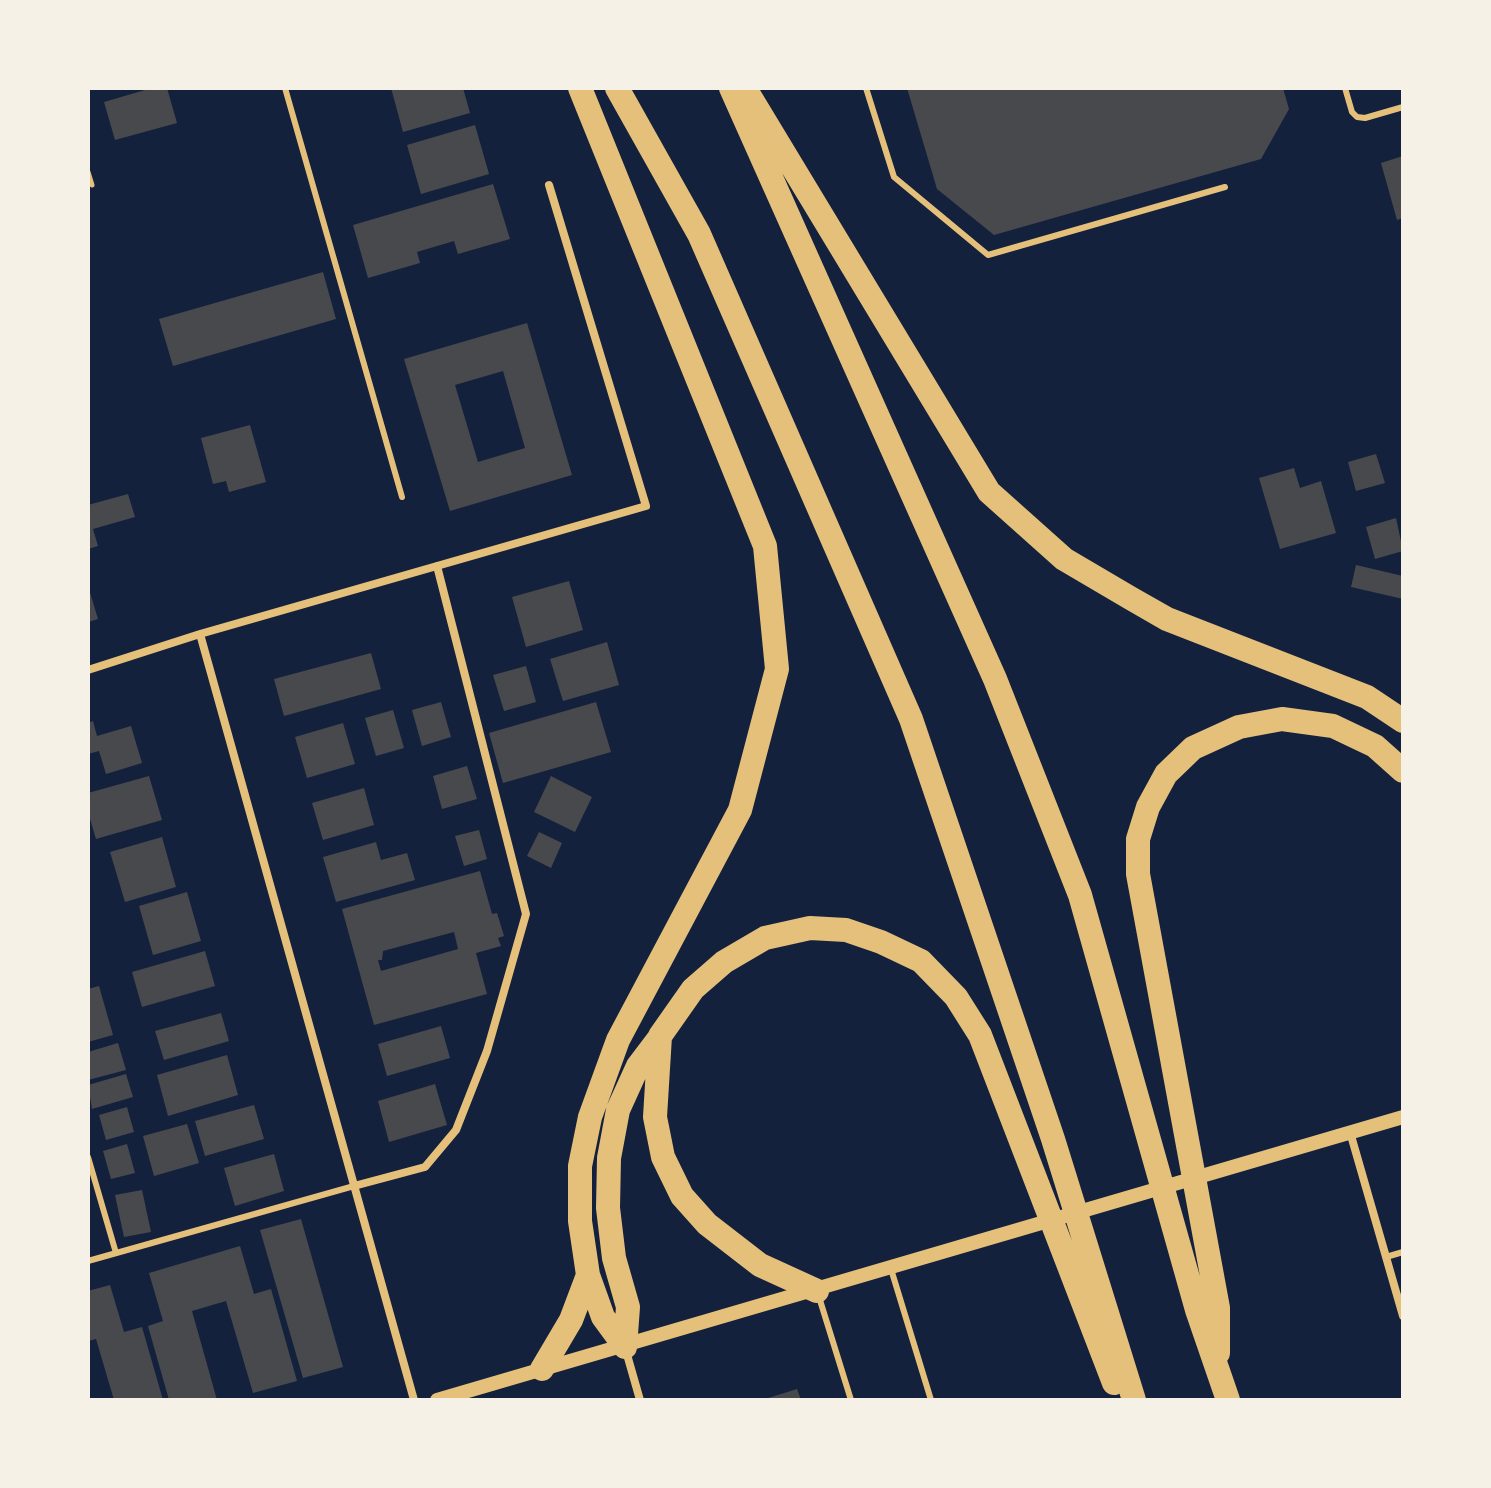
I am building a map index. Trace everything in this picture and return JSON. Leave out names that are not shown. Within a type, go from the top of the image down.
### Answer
[{"type":"highway","points":[[580,88],[765,546],[777,669],[740,810],[618,1040],[590,1117],[580,1166],[580,1221],[588,1275],[603,1317],[625,1347]]},
{"type":"highway","points":[[617,88],[699,234],[911,719],[1053,1139],[1121,1400]]},
{"type":"highway","points":[[731,88],[995,679],[1080,895],[1146,1126],[1208,1309]]},
{"type":"highway","points":[[745,88],[989,492],[1064,559],[1143,606],[1167,619],[1367,697],[1403,721]]},
{"type":"highway","points":[[1228,1400],[1218,1368],[1181,1109],[1138,874],[1138,839],[1148,807],[1166,774],[1193,748],[1239,727],[1282,719],[1333,726],[1375,746],[1403,771]]},
{"type":"highway","points":[[625,1347],[628,1307],[614,1258],[608,1208],[609,1158],[618,1110],[638,1066],[693,989],[724,962],[765,938],[810,928],[846,930],[921,961],[956,997],[980,1035],[1024,1149],[1134,1400]]},
{"type":"highway","points":[[660,1036],[655,1117],[663,1157],[682,1196],[707,1224],[760,1265],[817,1291]]},
{"type":"highway","points":[[542,1369],[571,1320],[588,1275]]},
{"type":"street","points":[[88,670],[200,634],[646,506],[549,185]]},
{"type":"street","points":[[354,1186],[425,1167],[456,1130],[487,1051],[526,914],[437,566]]},
{"type":"street","points":[[200,634],[414,1400]]},
{"type":"street","points":[[437,1400],[1403,1117]]},
{"type":"street","points":[[1350,1131],[1403,1316]]},
{"type":"street","points":[[625,1347],[640,1400]]},
{"type":"lane","points":[[285,88],[402,497]]},
{"type":"lane","points":[[866,88],[894,177],[988,255],[1225,187]]},
{"type":"lane","points":[[1345,88],[1352,112],[1357,117],[1365,118],[1403,107]]},
{"type":"lane","points":[[88,1157],[116,1253]]},
{"type":"lane","points":[[88,1261],[354,1186]]},
{"type":"lane","points":[[1386,1257],[1403,1252]]},
{"type":"lane","points":[[891,1269],[931,1400]]},
{"type":"lane","points":[[817,1291],[851,1400]]},
{"type":"path","points":[[88,172],[92,185]]},
{"type":"building","points":[[152,88],[167,88],[177,123],[115,140],[104,102]]},
{"type":"building","points":[[391,88],[463,88],[470,113],[403,132]]},
{"type":"building","points":[[907,88],[1283,88],[1289,109],[1261,159],[994,235],[937,189]]},
{"type":"building","points":[[475,125],[489,174],[421,194],[407,145]]},
{"type":"building","points":[[1403,156],[1403,218],[1397,220],[1381,163]]},
{"type":"building","points":[[493,184],[510,239],[458,254],[454,241],[417,252],[420,263],[368,278],[353,225]]},
{"type":"building","points":[[323,272],[336,319],[173,366],[159,319]]},
{"type":"building","points":[[527,323],[572,475],[450,511],[404,359]],"holes":[[[503,371],[525,448],[478,462],[455,385]]]},
{"type":"building","points":[[250,425],[266,482],[229,492],[226,481],[213,484],[201,438]]},
{"type":"building","points":[[1376,454],[1385,483],[1356,491],[1348,462]]},
{"type":"building","points":[[1294,468],[1300,488],[1321,481],[1336,533],[1280,549],[1259,478]]},
{"type":"building","points":[[128,494],[135,517],[93,529],[98,546],[88,549],[88,505]]},
{"type":"building","points":[[1396,518],[1403,551],[1375,559],[1366,527]]},
{"type":"building","points":[[1356,565],[1403,576],[1403,599],[1351,587]]},
{"type":"building","points":[[569,581],[583,630],[526,647],[512,597]]},
{"type":"building","points":[[88,586],[98,619],[88,622]]},
{"type":"building","points":[[607,642],[619,685],[563,701],[550,659]]},
{"type":"building","points":[[371,653],[381,689],[284,716],[274,679]]},
{"type":"building","points":[[526,666],[536,702],[504,711],[493,675]]},
{"type":"building","points":[[441,702],[451,737],[422,746],[412,710]]},
{"type":"building","points":[[596,702],[611,752],[503,783],[489,733]]},
{"type":"building","points":[[393,710],[404,748],[376,756],[365,718]]},
{"type":"building","points":[[93,721],[97,736],[131,726],[142,763],[106,774],[99,751],[88,754],[88,723]]},
{"type":"building","points":[[343,723],[355,764],[307,778],[295,737]]},
{"type":"building","points":[[467,766],[477,799],[442,809],[433,776]]},
{"type":"building","points":[[149,776],[162,820],[96,839],[88,812],[88,793]]},
{"type":"building","points":[[551,776],[592,797],[575,832],[534,812]]},
{"type":"building","points":[[364,788],[374,825],[323,840],[312,803]]},
{"type":"building","points":[[479,830],[487,859],[464,866],[455,836]]},
{"type":"building","points":[[539,832],[562,843],[551,868],[527,856]]},
{"type":"building","points":[[162,837],[176,887],[125,902],[110,852]]},
{"type":"building","points":[[376,842],[381,860],[407,853],[415,880],[336,902],[323,857]]},
{"type":"building","points":[[480,871],[492,914],[497,913],[504,936],[498,938],[501,946],[476,953],[487,994],[374,1025],[342,909]],"holes":[[[454,932],[458,949],[381,971],[378,960],[382,960],[383,951]]]},
{"type":"building","points":[[187,892],[201,941],[153,955],[139,906]]},
{"type":"building","points":[[205,951],[215,986],[142,1007],[132,972]]},
{"type":"building","points":[[99,986],[113,1035],[88,1042],[88,989]]},
{"type":"building","points":[[221,1013],[229,1041],[164,1060],[155,1031]]},
{"type":"building","points":[[441,1026],[450,1058],[387,1076],[378,1044]]},
{"type":"building","points":[[118,1043],[126,1070],[88,1080],[88,1052]]},
{"type":"building","points":[[227,1055],[238,1095],[168,1116],[157,1075]]},
{"type":"building","points":[[126,1074],[133,1097],[92,1109],[88,1085]]},
{"type":"building","points":[[435,1084],[447,1125],[389,1142],[378,1101]]},
{"type":"building","points":[[254,1105],[264,1139],[205,1156],[195,1121]]},
{"type":"building","points":[[127,1107],[134,1132],[106,1140],[99,1115]]},
{"type":"building","points":[[187,1124],[199,1163],[154,1176],[143,1136]]},
{"type":"building","points":[[127,1144],[135,1173],[111,1179],[103,1151]]},
{"type":"building","points":[[274,1154],[284,1191],[235,1206],[224,1168]]},
{"type":"building","points":[[142,1190],[151,1232],[124,1237],[115,1195]]},
{"type":"building","points":[[301,1219],[343,1367],[303,1378],[260,1230]]},
{"type":"building","points":[[240,1246],[254,1294],[271,1289],[297,1381],[253,1393],[226,1301],[192,1311],[217,1400],[169,1400],[148,1326],[163,1321],[149,1273]]},
{"type":"building","points":[[110,1285],[124,1332],[142,1327],[163,1400],[114,1400],[96,1339],[88,1341],[88,1291]]},
{"type":"building","points":[[797,1389],[801,1400],[765,1400],[765,1399]]}]
